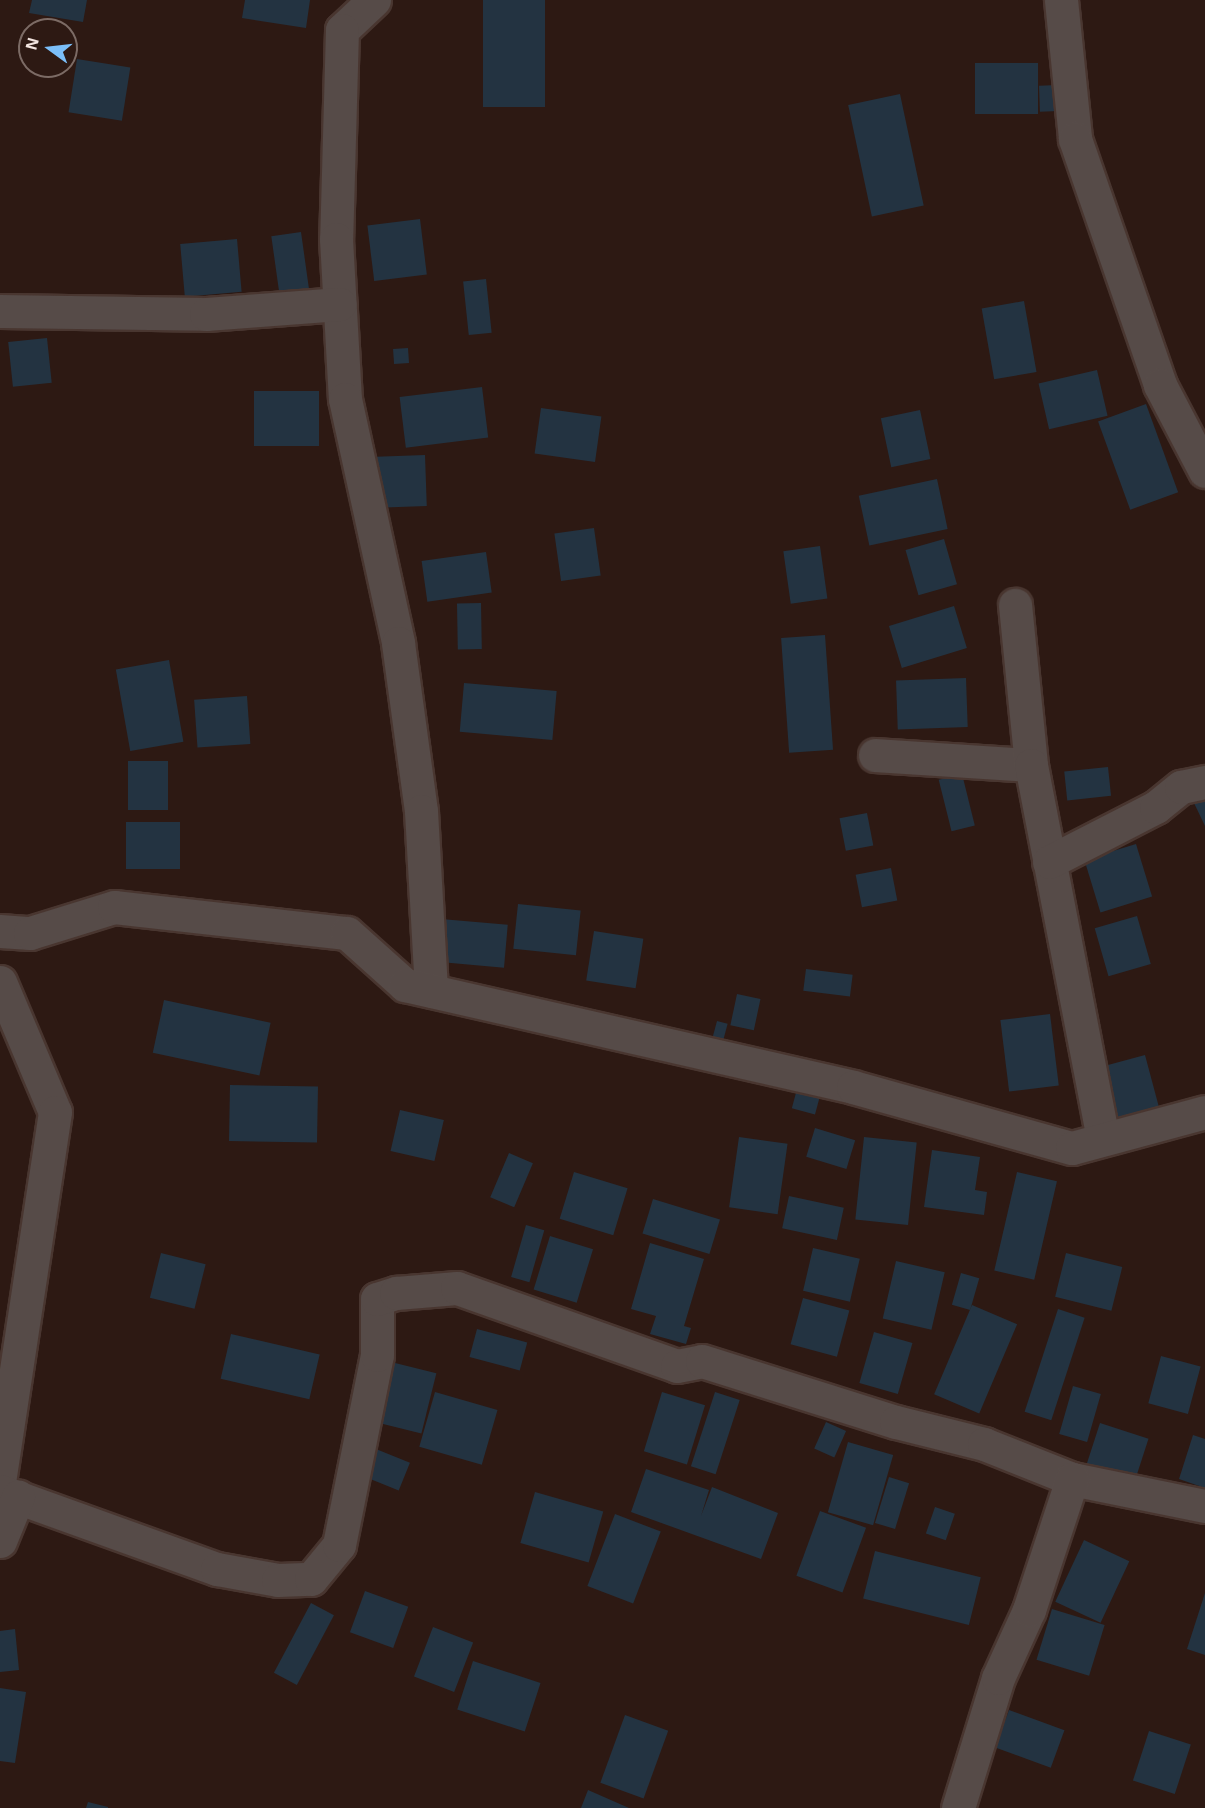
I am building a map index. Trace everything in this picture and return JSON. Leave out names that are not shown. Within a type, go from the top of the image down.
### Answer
[{"type":"street","points":[[374,0],[342,30],[336,239],[345,399],[398,643],[421,811],[431,991]]},
{"type":"street","points":[[1061,0],[1075,139],[1160,385],[1205,471]]},
{"type":"street","points":[[0,311],[206,314],[340,304]]},
{"type":"street","points":[[1015,605],[1031,765],[1103,1139]]},
{"type":"street","points":[[875,755],[1031,765]]},
{"type":"street","points":[[1049,862],[1156,807],[1180,787],[1205,782]]},
{"type":"street","points":[[0,931],[30,933],[114,907],[347,933],[405,985],[853,1087],[1072,1148],[1205,1112]]},
{"type":"street","points":[[0,982],[55,1112],[0,1541]]},
{"type":"street","points":[[6,1488],[217,1569],[278,1580],[311,1579],[339,1545],[377,1355],[377,1299],[396,1293],[457,1288],[677,1366],[702,1361],[896,1422],[984,1444],[1072,1479],[1205,1506]]},
{"type":"street","points":[[958,1808],[998,1678],[1029,1610],[1072,1479]]},
{"type":"building","points":[[32,0],[87,0],[83,22],[78,21],[78,18],[59,18],[29,13]]},
{"type":"building","points":[[245,0],[310,0],[306,28],[242,18]]},
{"type":"building","points":[[483,0],[545,0],[545,107],[483,107]]},
{"type":"building","points":[[78,59],[130,67],[122,121],[69,112],[74,78],[78,78]]},
{"type":"building","points":[[975,63],[1038,63],[1038,114],[975,114]]},
{"type":"building","points":[[1058,85],[1059,111],[1040,112],[1039,86]]},
{"type":"building","points":[[900,94],[924,206],[872,217],[848,105]]},
{"type":"building","points":[[420,219],[427,275],[374,281],[367,225]]},
{"type":"building","points":[[301,232],[309,291],[280,296],[271,236]]},
{"type":"building","points":[[237,239],[242,292],[185,297],[180,244]]},
{"type":"building","points":[[486,279],[492,333],[469,335],[463,281]]},
{"type":"building","points":[[1024,301],[1037,372],[994,379],[982,308]]},
{"type":"building","points":[[47,338],[52,383],[13,387],[8,342]]},
{"type":"building","points":[[408,348],[409,363],[394,364],[393,349]]},
{"type":"building","points":[[1097,370],[1108,416],[1049,429],[1039,383]]},
{"type":"building","points":[[482,387],[488,438],[406,448],[400,397]]},
{"type":"building","points":[[254,391],[319,391],[319,446],[254,446]]},
{"type":"building","points":[[1146,404],[1178,492],[1130,510],[1098,421]]},
{"type":"building","points":[[541,408],[601,416],[595,462],[535,454]]},
{"type":"building","points":[[920,410],[930,459],[891,467],[881,418]]},
{"type":"building","points":[[425,455],[427,506],[371,508],[369,457]]},
{"type":"building","points":[[937,479],[948,529],[869,546],[859,496]]},
{"type":"building","points":[[594,528],[601,576],[561,581],[554,534]]},
{"type":"building","points":[[944,539],[957,584],[919,595],[906,550]]},
{"type":"building","points":[[820,546],[827,598],[791,604],[783,551]]},
{"type":"building","points":[[486,552],[492,593],[427,602],[422,561]]},
{"type":"building","points":[[457,603],[481,603],[482,649],[458,649]]},
{"type":"building","points":[[954,606],[967,648],[902,668],[889,626]]},
{"type":"building","points":[[825,635],[833,750],[789,753],[781,638]]},
{"type":"building","points":[[169,660],[183,742],[130,751],[116,669]]},
{"type":"building","points":[[966,678],[968,727],[898,729],[896,680]]},
{"type":"building","points":[[464,683],[557,691],[552,740],[460,732]]},
{"type":"building","points":[[247,696],[250,744],[197,748],[194,700]]},
{"type":"building","points":[[128,761],[168,761],[168,810],[128,810]]},
{"type":"building","points":[[1108,767],[1111,796],[1067,800],[1064,772]]},
{"type":"building","points":[[962,774],[975,825],[952,831],[939,780]]},
{"type":"building","points":[[1205,798],[1205,826],[1194,803]]},
{"type":"building","points":[[867,813],[873,845],[846,851],[840,818]]},
{"type":"building","points":[[126,822],[180,822],[180,869],[126,869]]},
{"type":"building","points":[[1136,844],[1152,897],[1100,912],[1084,860]]},
{"type":"building","points":[[891,868],[897,900],[862,907],[856,875]]},
{"type":"building","points":[[518,904],[581,911],[576,955],[513,949]]},
{"type":"building","points":[[1137,916],[1151,964],[1108,976],[1095,928]]},
{"type":"building","points":[[441,919],[508,925],[504,968],[437,962]]},
{"type":"building","points":[[594,931],[643,939],[636,988],[586,980]]},
{"type":"building","points":[[806,969],[853,975],[850,997],[803,991]]},
{"type":"building","points":[[737,994],[760,999],[754,1030],[730,1025]]},
{"type":"building","points":[[164,1000],[271,1023],[259,1075],[153,1053]]},
{"type":"building","points":[[1050,1014],[1059,1085],[1009,1092],[1000,1020]]},
{"type":"building","points":[[717,1021],[728,1024],[722,1043],[712,1040]]},
{"type":"building","points":[[1145,1055],[1159,1106],[1113,1118],[1100,1067]]},
{"type":"building","points":[[230,1085],[318,1087],[317,1143],[229,1141]]},
{"type":"building","points":[[797,1089],[820,1095],[815,1115],[792,1108]]},
{"type":"building","points":[[400,1110],[444,1120],[434,1161],[391,1151]]},
{"type":"building","points":[[815,1128],[855,1140],[846,1169],[806,1157]]},
{"type":"building","points":[[739,1137],[788,1144],[778,1214],[729,1207]]},
{"type":"building","points":[[864,1137],[917,1143],[908,1225],[855,1220]]},
{"type":"building","points":[[932,1150],[980,1157],[975,1190],[987,1192],[984,1215],[924,1207]]},
{"type":"building","points":[[509,1153],[533,1163],[514,1207],[490,1197]]},
{"type":"building","points":[[574,1172],[628,1188],[613,1235],[560,1219]]},
{"type":"building","points":[[1017,1172],[1057,1181],[1034,1280],[994,1270]]},
{"type":"building","points":[[789,1196],[844,1208],[837,1240],[782,1228]]},
{"type":"building","points":[[653,1199],[720,1219],[709,1254],[642,1233]]},
{"type":"building","points":[[526,1225],[544,1230],[529,1282],[511,1277]]},
{"type":"building","points":[[550,1236],[593,1249],[577,1303],[534,1290]]},
{"type":"building","points":[[650,1243],[704,1259],[684,1326],[691,1328],[686,1344],[650,1334],[656,1316],[631,1309]]},
{"type":"building","points":[[813,1248],[860,1259],[850,1302],[803,1291]]},
{"type":"building","points":[[161,1253],[206,1264],[195,1309],[150,1298]]},
{"type":"building","points":[[1066,1253],[1122,1267],[1111,1311],[1055,1297]]},
{"type":"building","points":[[896,1261],[945,1272],[931,1330],[883,1318]]},
{"type":"building","points":[[961,1273],[979,1278],[970,1310],[952,1305]]},
{"type":"building","points":[[803,1298],[849,1310],[837,1357],[791,1344]]},
{"type":"building","points":[[972,1305],[1017,1324],[979,1413],[934,1394]]},
{"type":"building","points":[[1058,1309],[1085,1318],[1051,1420],[1025,1412]]},
{"type":"building","points":[[477,1329],[527,1342],[520,1370],[469,1357]]},
{"type":"building","points":[[874,1332],[912,1343],[898,1394],[859,1383]]},
{"type":"building","points":[[231,1334],[320,1354],[309,1399],[221,1379]]},
{"type":"building","points":[[1161,1356],[1201,1367],[1188,1414],[1148,1403]]},
{"type":"building","points":[[383,1360],[436,1373],[421,1433],[368,1420]]},
{"type":"building","points":[[1073,1386],[1101,1394],[1087,1442],[1059,1434]]},
{"type":"building","points":[[435,1392],[497,1410],[482,1465],[419,1447]]},
{"type":"building","points":[[662,1392],[705,1405],[687,1464],[644,1451]]},
{"type":"building","points":[[715,1392],[740,1400],[716,1474],[691,1466]]},
{"type":"building","points":[[826,1422],[846,1431],[834,1457],[814,1448]]},
{"type":"building","points":[[1100,1423],[1149,1439],[1135,1480],[1087,1464]]},
{"type":"building","points":[[1193,1435],[1205,1439],[1205,1488],[1179,1479]]},
{"type":"building","points":[[848,1442],[893,1455],[873,1525],[828,1512]]},
{"type":"building","points":[[371,1447],[410,1463],[399,1491],[360,1475]]},
{"type":"building","points":[[646,1469],[709,1490],[701,1516],[712,1487],[778,1513],[761,1559],[631,1512]]},
{"type":"building","points":[[889,1477],[909,1483],[895,1529],[875,1523]]},
{"type":"building","points":[[535,1492],[603,1512],[589,1563],[520,1543]]},
{"type":"building","points":[[935,1507],[955,1514],[946,1540],[926,1533]]},
{"type":"building","points":[[820,1511],[866,1528],[842,1593],[796,1576]]},
{"type":"building","points":[[615,1514],[661,1532],[633,1603],[587,1586]]},
{"type":"building","points":[[1084,1540],[1129,1561],[1101,1623],[1055,1602]]},
{"type":"building","points":[[875,1551],[981,1577],[969,1625],[863,1599]]},
{"type":"building","points":[[365,1591],[408,1607],[393,1648],[350,1632]]},
{"type":"building","points":[[1205,1593],[1205,1655],[1187,1649]]},
{"type":"building","points":[[311,1603],[334,1615],[297,1685],[274,1673]]},
{"type":"building","points":[[1052,1609],[1105,1625],[1089,1676],[1037,1660]]},
{"type":"building","points":[[433,1627],[473,1642],[454,1692],[414,1676]]},
{"type":"building","points":[[15,1629],[19,1670],[0,1672],[0,1631]]},
{"type":"building","points":[[473,1661],[541,1683],[525,1731],[457,1710]]},
{"type":"building","points":[[0,1688],[26,1692],[15,1763],[0,1761]]},
{"type":"building","points":[[1009,1710],[1064,1730],[1051,1768],[995,1748]]},
{"type":"building","points":[[625,1715],[668,1731],[644,1798],[600,1783]]},
{"type":"building","points":[[1149,1731],[1191,1745],[1175,1794],[1133,1780]]},
{"type":"building","points":[[588,1790],[629,1808],[581,1808]]},
{"type":"building","points":[[88,1802],[108,1807],[108,1808],[86,1808]]}]
